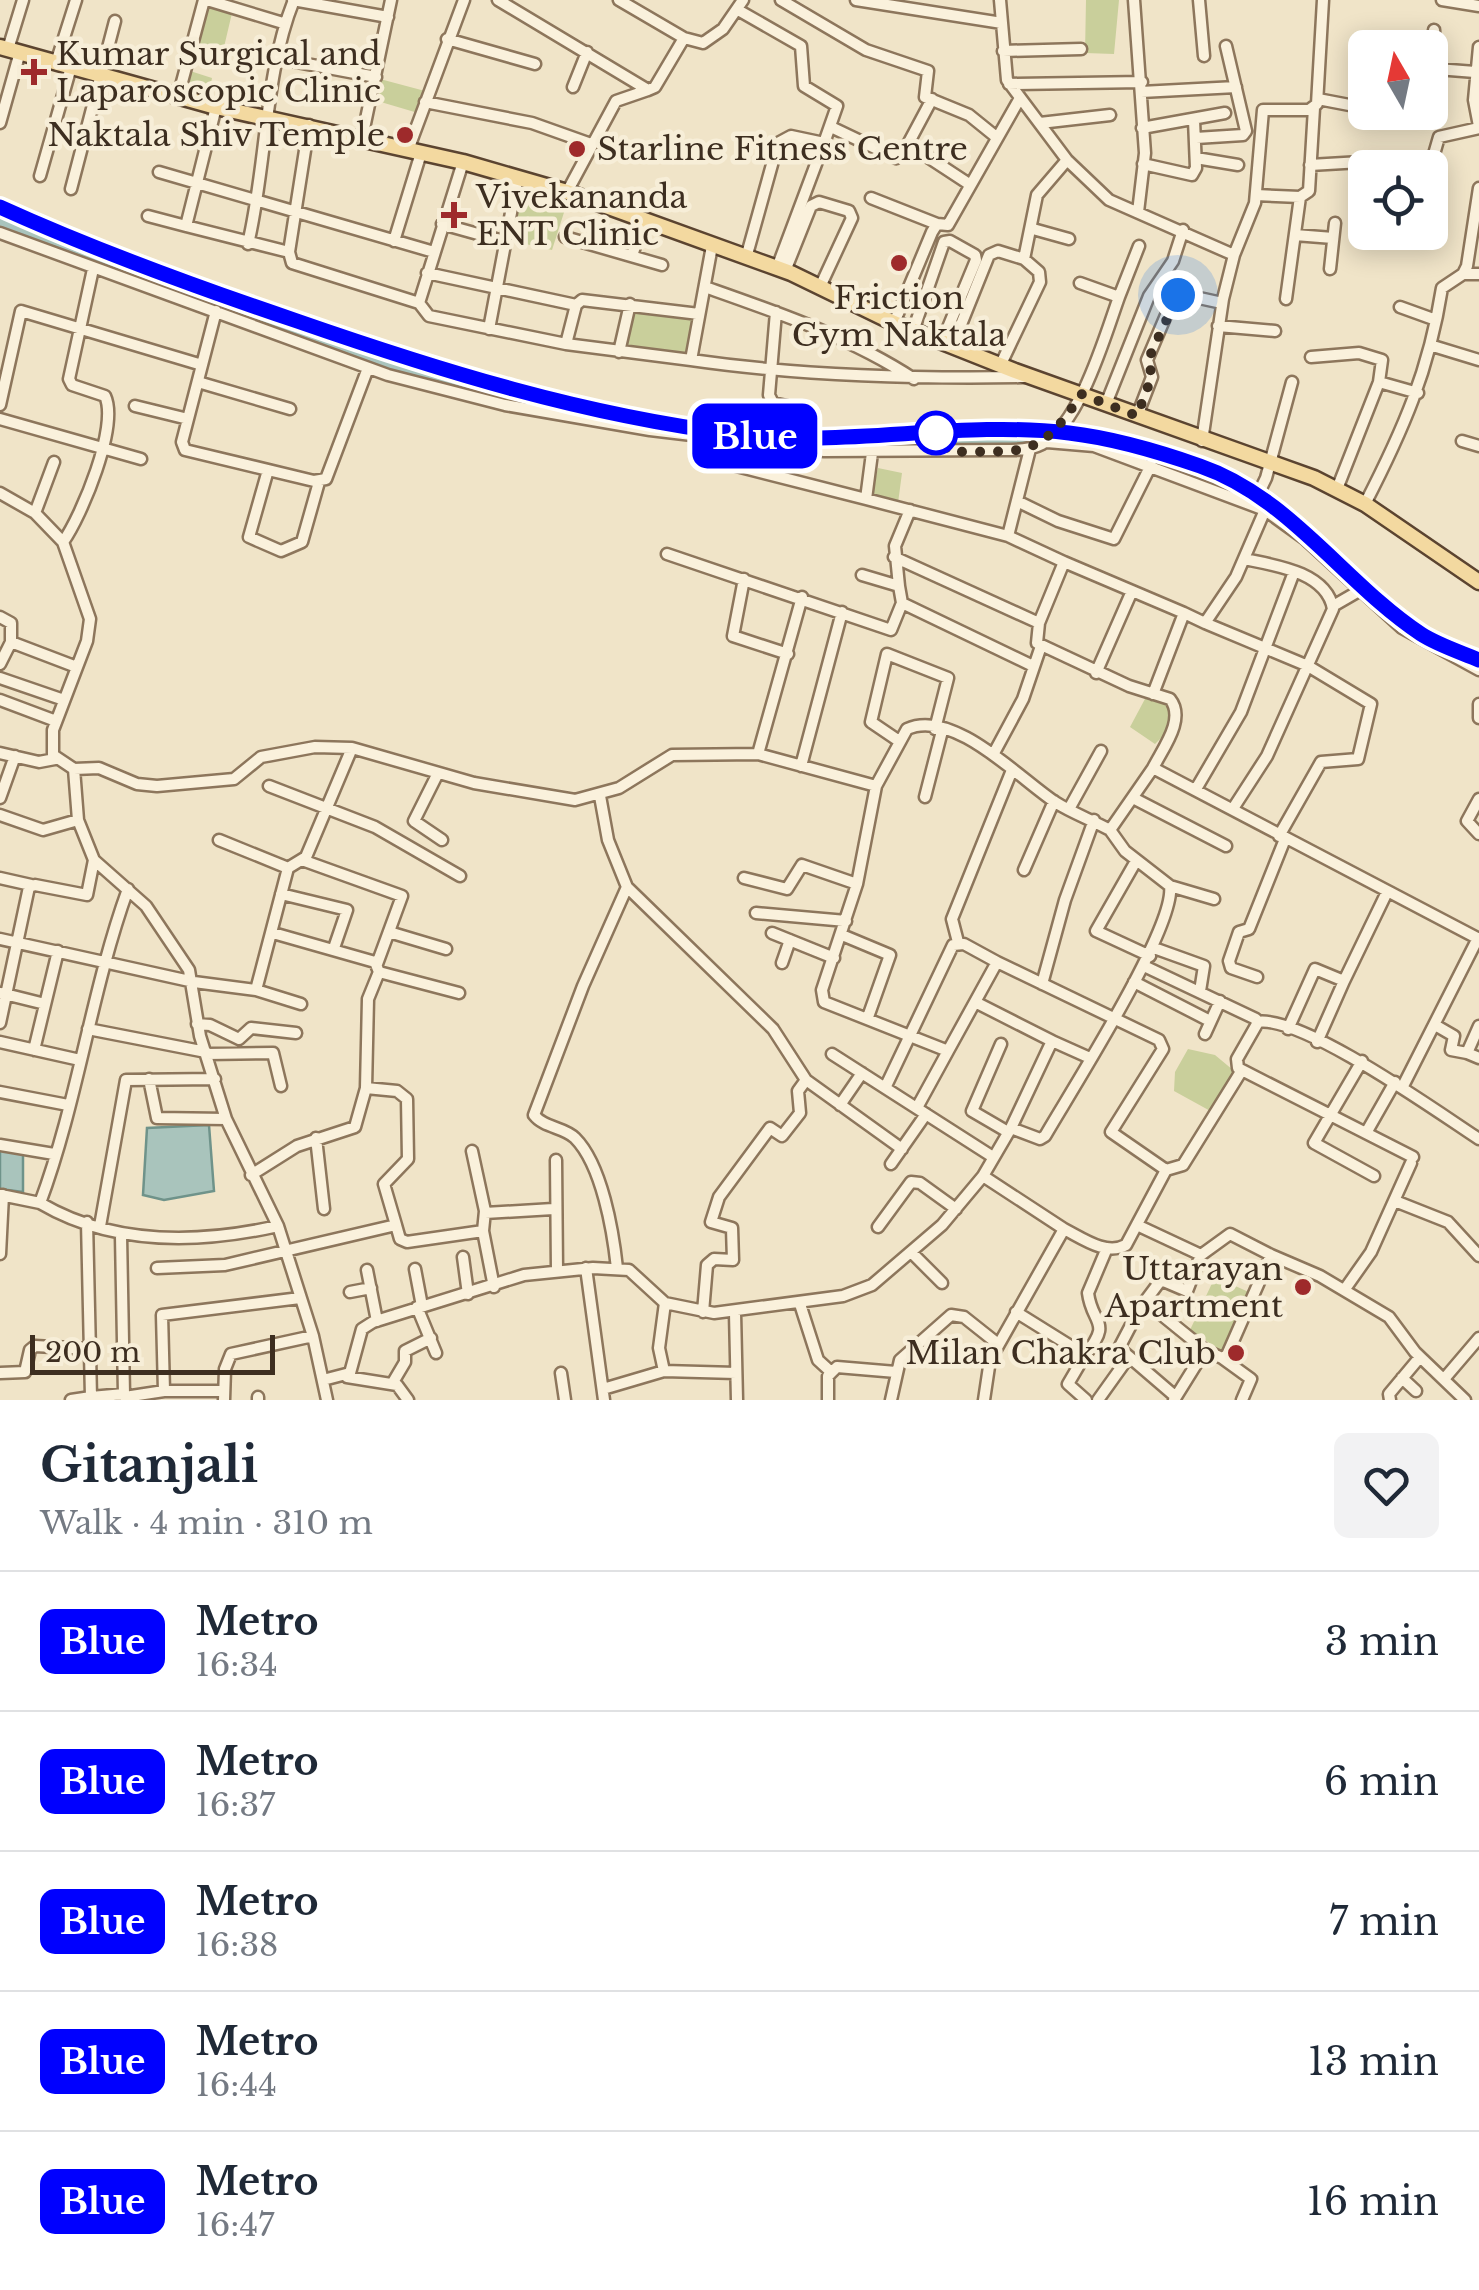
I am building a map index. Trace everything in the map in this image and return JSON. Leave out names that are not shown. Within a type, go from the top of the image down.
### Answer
[{"type":"main road","points":[[10,49],[216,108],[309,125],[567,192],[781,270],[894,323],[1000,366],[1337,488],[1479,582]]},
{"type":"street","points":[[0,124],[10,49],[23,0]]},
{"type":"street","points":[[40,176],[76,0]]},
{"type":"street","points":[[178,96],[206,0],[283,23]]},
{"type":"street","points":[[248,244],[271,118],[275,58],[283,23],[294,0],[339,5],[388,17]]},
{"type":"street","points":[[362,138],[391,0]]},
{"type":"street","points":[[394,240],[425,102],[464,0]]},
{"type":"street","points":[[498,0],[648,90]]},
{"type":"street","points":[[619,0],[684,38],[703,42],[741,5],[801,46],[804,86],[836,102],[781,270]]},
{"type":"street","points":[[781,0],[866,50],[928,72],[926,96],[969,115],[995,136]]},
{"type":"street","points":[[856,0],[910,4],[1002,22]]},
{"type":"street","points":[[1000,0],[1009,84],[1066,160],[1109,200],[1234,255]]},
{"type":"street","points":[[1134,0],[1143,164],[1138,212]]},
{"type":"street","points":[[1199,0],[1204,56]]},
{"type":"street","points":[[1286,299],[1300,198],[1308,191],[1323,0]]},
{"type":"street","points":[[1442,0],[1479,6]]},
{"type":"street","points":[[71,189],[115,21]]},
{"type":"street","points":[[567,192],[616,101],[655,86],[684,38]]},
{"type":"street","points":[[447,39],[535,64]]},
{"type":"street","points":[[1196,138],[1243,135],[1226,46]]},
{"type":"street","points":[[1435,150],[1439,137],[1479,127],[1474,100],[1479,46]]},
{"type":"street","points":[[1003,51],[1081,49]]},
{"type":"street","points":[[574,88],[587,52]]},
{"type":"street","points":[[275,58],[376,77]]},
{"type":"street","points":[[1448,70],[1476,72]]},
{"type":"street","points":[[1009,84],[1236,87]]},
{"type":"street","points":[[871,198],[948,225],[995,136],[1020,98]]},
{"type":"street","points":[[831,126],[896,158],[932,99]]},
{"type":"street","points":[[425,102],[532,124],[591,144]]},
{"type":"street","points":[[1202,442],[1222,303],[1256,195],[1263,110],[1316,104],[1348,107]]},
{"type":"street","points":[[186,226],[216,108]]},
{"type":"street","points":[[1142,128],[1225,113]]},
{"type":"street","points":[[1040,123],[1110,115]]},
{"type":"street","points":[[1143,164],[1192,175],[1196,158],[1194,120]]},
{"type":"street","points":[[309,125],[289,252],[292,263],[419,303],[429,316],[566,344],[770,371],[914,379],[1030,377]]},
{"type":"street","points":[[746,258],[778,143],[791,136],[825,140]]},
{"type":"street","points":[[908,144],[968,184]]},
{"type":"street","points":[[1196,158],[1238,165]]},
{"type":"street","points":[[1024,258],[1041,186],[1066,160]]},
{"type":"street","points":[[419,303],[463,162]]},
{"type":"street","points":[[1310,165],[1348,163]]},
{"type":"street","points":[[159,172],[434,252]]},
{"type":"street","points":[[489,329],[503,241],[518,181]]},
{"type":"street","points":[[1463,274],[1479,188]]},
{"type":"street","points":[[1256,195],[1300,198]]},
{"type":"street","points":[[781,270],[811,206],[820,202],[850,212],[852,218],[820,287]]},
{"type":"street","points":[[148,216],[289,252]]},
{"type":"street","points":[[632,256],[643,222]]},
{"type":"street","points":[[1330,269],[1335,223]]},
{"type":"street","points":[[442,224],[503,241]]},
{"type":"street","points":[[894,323],[937,224]]},
{"type":"street","points":[[1032,230],[1069,239]]},
{"type":"street","points":[[1106,404],[1149,296],[1173,261],[1183,230]]},
{"type":"street","points":[[0,233],[403,379],[560,414],[872,452],[1030,449],[1049,439],[1081,394],[1139,246]]},
{"type":"street","points":[[565,236],[662,265]]},
{"type":"street","points":[[1295,236],[1333,238]]},
{"type":"street","points":[[913,331],[942,248],[950,241],[976,257],[947,344]]},
{"type":"street","points":[[928,242],[942,248]]},
{"type":"street","points":[[691,360],[712,246]]},
{"type":"street","points":[[947,344],[989,255],[998,251],[1024,258],[1039,272],[1040,282],[1000,366]]},
{"type":"street","points":[[63,542],[103,447],[111,414],[108,399],[72,385],[68,379],[94,269]]},
{"type":"street","points":[[915,272],[931,279]]},
{"type":"street","points":[[426,273],[576,305],[591,299],[700,314]]},
{"type":"street","points":[[1365,504],[1418,394],[1433,346],[1442,288],[1463,274],[1479,274]]},
{"type":"street","points":[[1080,282],[1119,298]]},
{"type":"street","points":[[705,287],[776,312],[885,360],[914,379]]},
{"type":"street","points":[[1137,416],[1152,376],[1148,360],[1173,299],[1181,294],[1222,303]]},
{"type":"street","points":[[620,352],[630,304]]},
{"type":"street","points":[[566,344],[576,305]]},
{"type":"street","points":[[1400,307],[1436,320]]},
{"type":"street","points":[[0,405],[21,311],[202,365]]},
{"type":"street","points":[[216,312],[188,419],[184,450],[319,482]]},
{"type":"street","points":[[776,312],[770,400],[796,408],[794,443]]},
{"type":"street","points":[[1218,326],[1275,330]]},
{"type":"street","points":[[1433,346],[1479,360]]},
{"type":"street","points":[[1311,357],[1359,353],[1382,360],[1379,382],[1337,488]]},
{"type":"street","points":[[268,470],[249,537],[281,551],[302,542],[319,482],[331,474],[368,368]]},
{"type":"street","points":[[198,382],[290,409]]},
{"type":"street","points":[[1253,505],[1271,463],[1292,382]]},
{"type":"street","points":[[1379,382],[1418,394]]},
{"type":"street","points":[[136,406],[188,419]]},
{"type":"street","points":[[0,419],[141,459]]},
{"type":"street","points":[[1049,439],[1094,446],[1152,465],[1265,510],[1305,539],[1359,591],[1422,642],[1479,670]]},
{"type":"street","points":[[1462,441],[1479,446]]},
{"type":"street","points":[[1008,536],[1030,449]]},
{"type":"street","points":[[866,498],[872,452]]},
{"type":"street","points":[[709,459],[1008,536],[1265,646],[1367,700],[1372,710],[1358,759],[1321,762],[1282,838],[1249,929],[1238,932],[1229,960],[1232,968],[1257,977]]},
{"type":"street","points":[[35,513],[54,462]]},
{"type":"street","points":[[1019,502],[1070,526],[1114,539],[1152,465]]},
{"type":"street","points":[[32,476],[47,481]]},
{"type":"street","points":[[0,493],[35,513],[63,542],[90,618],[87,642],[74,666],[51,741],[55,760]]},
{"type":"street","points":[[900,741],[871,722],[891,630],[902,604],[894,557],[910,510]]},
{"type":"street","points":[[1204,623],[1244,559],[1265,510]]},
{"type":"street","points":[[667,554],[891,630]]},
{"type":"street","points":[[894,557],[1039,623]]},
{"type":"street","points":[[1244,559],[1294,572],[1326,592],[1333,606]]},
{"type":"street","points":[[1064,562],[1034,639],[1096,673],[1170,699],[1178,710],[1153,768],[1110,830]]},
{"type":"street","points":[[1196,789],[1241,712],[1294,572]]},
{"type":"street","points":[[862,575],[898,586]]},
{"type":"street","points":[[744,579],[734,636],[788,654]]},
{"type":"street","points":[[1096,673],[1132,591]]},
{"type":"street","points":[[1234,808],[1266,756],[1333,606],[1359,591]]},
{"type":"street","points":[[758,754],[802,597]]},
{"type":"street","points":[[902,604],[1031,665]]},
{"type":"street","points":[[801,766],[842,612]]},
{"type":"street","points":[[1153,694],[1184,613]]},
{"type":"street","points":[[0,617],[11,622],[11,642],[1,660]]},
{"type":"street","points":[[11,642],[74,666]]},
{"type":"street","points":[[994,753],[1023,699],[1031,665],[1041,646]]},
{"type":"street","points":[[886,654],[948,678],[925,797]]},
{"type":"street","points":[[0,678],[64,700]]},
{"type":"street","points":[[0,700],[56,721]]},
{"type":"street","points":[[1479,704],[1479,718]]},
{"type":"street","points":[[948,1052],[824,1002],[822,990],[857,884],[876,786],[900,741],[913,726],[938,730],[994,753],[1054,801],[1110,830],[1136,861],[1170,886],[1214,899]]},
{"type":"street","points":[[0,752],[38,762],[55,760],[74,769],[98,768],[137,784],[157,786],[234,779],[260,757],[315,747],[352,748],[438,773],[564,800],[600,796],[663,758],[758,754],[876,786]]},
{"type":"street","points":[[256,990],[288,868],[302,860],[352,748]]},
{"type":"street","points":[[1068,809],[1102,751]]},
{"type":"street","points":[[0,798],[15,756]]},
{"type":"street","points":[[1153,768],[1479,938],[1435,1026],[1366,1134]]},
{"type":"street","points":[[74,769],[78,820],[94,860],[146,906],[194,982],[197,1024],[226,1119],[278,1226],[313,1336],[327,1400]]},
{"type":"street","points":[[885,1088],[958,942],[952,920],[1012,770]]},
{"type":"street","points":[[438,773],[414,821],[442,840]]},
{"type":"street","points":[[270,786],[375,827],[460,876]]},
{"type":"street","points":[[600,796],[608,840],[627,887],[760,1016],[806,1080],[902,1149]]},
{"type":"street","points":[[1133,798],[1226,846]]},
{"type":"street","points":[[1479,799],[1467,821],[1479,834]]},
{"type":"street","points":[[1024,870],[1054,801]]},
{"type":"street","points":[[0,815],[43,830],[78,820]]},
{"type":"street","points":[[1042,984],[1064,900],[1094,820]]},
{"type":"street","points":[[219,840],[288,868]]},
{"type":"street","points":[[0,878],[87,894],[94,860]]},
{"type":"street","points":[[251,1175],[316,1138],[355,1127],[366,1088],[366,1018],[402,896],[302,860]]},
{"type":"street","points":[[1136,861],[1096,931],[1149,957],[1257,1022],[1288,1028],[1362,1060],[1479,1140]]},
{"type":"street","points":[[744,878],[787,889],[802,865],[857,884]]},
{"type":"street","points":[[0,1023],[3,994],[31,885]]},
{"type":"street","points":[[1002,1044],[972,1111],[1010,1130],[1040,1139],[1046,1136],[1149,957],[1170,902],[1170,886]]},
{"type":"street","points":[[616,1268],[610,1210],[584,1152],[570,1134],[534,1116],[583,986],[627,887]]},
{"type":"street","points":[[40,1202],[88,1029],[102,961],[128,889]]},
{"type":"street","points":[[1317,1042],[1387,892]]},
{"type":"street","points":[[281,894],[346,910],[334,948]]},
{"type":"street","points":[[756,913],[846,921]]},
{"type":"street","points":[[390,932],[446,949]]},
{"type":"street","points":[[273,933],[334,948],[378,968],[459,993]]},
{"type":"street","points":[[772,933],[834,958]]},
{"type":"street","points":[[842,935],[890,954],[868,1017]]},
{"type":"street","points":[[0,939],[194,982],[256,990],[301,1004]]},
{"type":"street","points":[[782,963],[790,940]]},
{"type":"street","points":[[958,942],[1164,1043],[1111,1132],[1166,1170],[1183,1166],[1242,1070]]},
{"type":"street","points":[[34,1050],[58,951]]},
{"type":"street","points":[[1149,957],[1204,966],[1206,974],[1200,991]]},
{"type":"street","points":[[891,1164],[997,962]]},
{"type":"street","points":[[1288,1028],[1315,969],[1344,981]]},
{"type":"street","points":[[1134,982],[1210,1022]]},
{"type":"street","points":[[3,994],[45,1004]]},
{"type":"street","points":[[1205,1034],[1220,1001]]},
{"type":"street","points":[[975,1002],[1090,1058]]},
{"type":"street","points":[[1257,1022],[1237,1059],[1242,1070],[1412,1160],[1372,1252],[1345,1289]]},
{"type":"street","points":[[197,1024],[210,1025],[239,1039],[251,1028],[296,1033]]},
{"type":"street","points":[[1435,1026],[1452,1034],[1450,1050],[1473,1056],[1479,1026]]},
{"type":"street","points":[[88,1029],[206,1053],[273,1052],[280,1086]]},
{"type":"street","points":[[346,1377],[362,1330],[376,1321],[524,1276],[616,1268],[640,1276],[666,1303],[703,1312],[735,1314],[800,1304],[872,1285],[912,1253],[983,1176],[1010,1130],[1052,1040]]},
{"type":"street","points":[[0,1042],[80,1060]]},
{"type":"street","points":[[832,1054],[993,1158]]},
{"type":"street","points":[[1362,1060],[1331,1116],[1311,1141],[1374,1176]]},
{"type":"street","points":[[840,1104],[862,1073]]},
{"type":"street","points":[[100,1226],[124,1084],[131,1078],[215,1079]]},
{"type":"street","points":[[149,1080],[157,1118],[226,1119]]},
{"type":"street","points":[[703,1312],[707,1265],[714,1260],[733,1260],[732,1228],[711,1222],[719,1197],[770,1128],[782,1136],[800,1113],[798,1091],[806,1080]]},
{"type":"street","points":[[366,1088],[397,1091],[407,1099],[408,1160],[384,1184],[400,1239],[407,1242],[483,1231]]},
{"type":"street","points":[[0,1092],[68,1104]]},
{"type":"street","points":[[316,1138],[324,1209]]},
{"type":"street","points":[[0,1144],[54,1154]]},
{"type":"street","points":[[472,1151],[494,1287]]},
{"type":"street","points":[[556,1160],[556,1272]]},
{"type":"street","points":[[983,1176],[1064,1229],[1107,1248],[1121,1248],[1139,1226],[1166,1170]]},
{"type":"street","points":[[878,1227],[911,1182],[920,1183],[956,1209]]},
{"type":"street","points":[[0,1254],[2,1195],[40,1202],[121,1236],[203,1238],[278,1226]]},
{"type":"street","points":[[1395,1201],[1448,1222],[1479,1256]]},
{"type":"street","points":[[484,1213],[553,1209]]},
{"type":"street","points":[[87,1222],[91,1397]]},
{"type":"street","points":[[157,1268],[225,1265],[396,1225]]},
{"type":"street","points":[[1139,1226],[1201,1255]]},
{"type":"street","points":[[988,1399],[998,1344],[1064,1229]]},
{"type":"street","points":[[1119,1348],[1160,1280],[1188,1292],[1201,1255],[1230,1234],[1345,1289],[1389,1317],[1420,1357],[1465,1400]]},
{"type":"street","points":[[121,1236],[124,1397]]},
{"type":"street","points":[[1086,1400],[1072,1390],[1070,1377],[1100,1335],[1101,1319],[1088,1292],[1107,1248]]},
{"type":"street","points":[[912,1253],[942,1283]]},
{"type":"street","points":[[1222,1358],[1244,1321],[1270,1255]]},
{"type":"street","points":[[463,1257],[468,1294]]},
{"type":"street","points":[[586,1268],[604,1395],[664,1370],[736,1373]]},
{"type":"street","points":[[415,1269],[419,1306],[436,1353]]},
{"type":"street","points":[[367,1270],[376,1321]]},
{"type":"street","points":[[350,1292],[370,1288]]},
{"type":"street","points":[[164,1391],[162,1315],[300,1298]]},
{"type":"street","points":[[664,1370],[659,1348],[666,1303]]},
{"type":"street","points":[[800,1304],[818,1360],[830,1371]]},
{"type":"street","points":[[1143,1304],[1251,1379],[1242,1400]]},
{"type":"street","points":[[1016,1312],[1085,1356]]},
{"type":"street","points":[[892,1400],[896,1372],[907,1351],[956,1313],[998,1344]]},
{"type":"street","points":[[735,1314],[737,1400]]},
{"type":"street","points":[[1100,1335],[1175,1398],[1205,1350]]},
{"type":"street","points":[[71,1400],[164,1391],[224,1396],[224,1368],[231,1354],[313,1336]]},
{"type":"street","points":[[392,1384],[404,1362],[405,1350],[432,1338]]},
{"type":"street","points":[[1444,1379],[1479,1338]]},
{"type":"street","points":[[0,1372],[25,1372],[30,1350],[35,1346],[90,1349]]},
{"type":"street","points":[[1390,1400],[1388,1394],[1420,1357]]},
{"type":"street","points":[[1098,1400],[1128,1358]]},
{"type":"street","points":[[830,1371],[846,1367],[896,1372]]},
{"type":"street","points":[[828,1400],[830,1371]]},
{"type":"street","points":[[561,1373],[564,1400]]},
{"type":"street","points":[[322,1380],[346,1377],[392,1384],[408,1400]]},
{"type":"street","points":[[1402,1378],[1416,1391]]},
{"type":"street","points":[[1064,1400],[1072,1390]]},
{"type":"green space","points":[[1086,0],[1119,0],[1114,54],[1085,53]]},
{"type":"green space","points":[[206,3],[232,13],[220,64],[215,67],[188,57]]},
{"type":"green space","points":[[187,70],[212,78],[208,99],[181,92]]},
{"type":"green space","points":[[380,79],[425,91],[418,113],[374,100]]},
{"type":"green space","points":[[521,186],[568,200],[552,250],[504,239]]},
{"type":"green space","points":[[633,305],[697,316],[690,358],[623,349]]},
{"type":"green space","points":[[878,468],[902,473],[898,503],[871,497]]},
{"type":"green space","points":[[1146,697],[1161,697],[1177,711],[1169,730],[1155,744],[1130,727]]},
{"type":"green space","points":[[1188,1049],[1215,1055],[1239,1075],[1214,1113],[1174,1091],[1175,1072]]},
{"type":"green space","points":[[1215,1277],[1251,1293],[1224,1353],[1190,1330]]},
{"type":"water","points":[[209,1125],[214,1191],[164,1200],[143,1195],[147,1128]]},
{"type":"water","points":[[0,1150],[23,1152],[23,1192],[0,1189]]},
{"type":"waterway","points":[[0,218],[132,271],[387,360],[565,408],[687,430]]},
{"type":"waterway","points":[[740,436],[829,443],[1039,435],[1094,442],[1202,477],[1268,509]]},
{"type":"railway","points":[[0,207],[147,268],[351,339],[459,374],[623,415],[678,426],[777,437],[986,430],[1069,433],[1169,456],[1232,480],[1262,498],[1421,634],[1479,660]]},
{"type":"metro line","name":"Blue","points":[[0,207],[90,248],[262,310],[452,374],[594,412],[738,434],[832,441],[974,430],[1070,433],[1203,467],[1259,496],[1424,636],[1479,660]]},
{"type":"place","name":"Kumar Surgical and Laparoscopic Clinic","points":[[34,72]]},
{"type":"place","name":"Naktala Shiv Temple","points":[[405,135]]},
{"type":"place","name":"Starline Fitness Centre","points":[[577,149]]},
{"type":"place","name":"Vivekananda ENT Clinic","points":[[454,215]]},
{"type":"place","name":"Friction Gym Naktala","points":[[899,263]]},
{"type":"place","name":"Uttarayan Apartment","points":[[1303,1287]]},
{"type":"place","name":"Milan Chakra Club","points":[[1236,1353]]},
{"type":"route","points":[[936,433],[949,452],[1030,449],[1047,442],[1081,394],[1137,416],[1152,376],[1148,360],[1178,295]]}]
